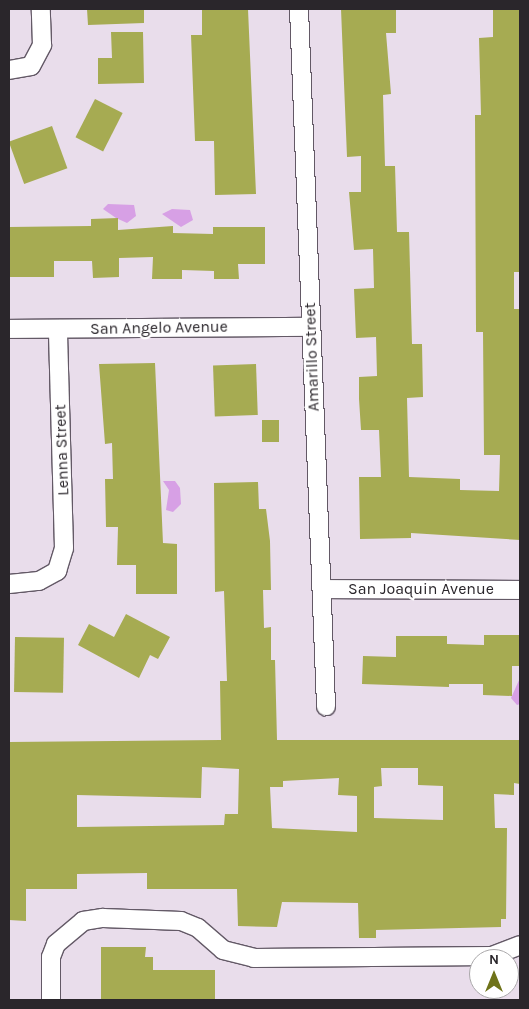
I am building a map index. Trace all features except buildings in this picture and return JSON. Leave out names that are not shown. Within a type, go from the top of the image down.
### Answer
[{"type":"street","points":[[9,70],[31,66],[42,45],[41,9]]},
{"type":"street","name":"Amarillo Street","points":[[299,9],[326,706]]},
{"type":"street","name":"San Angelo Avenue","points":[[9,328],[310,326]]},
{"type":"street","name":"Lenna Street","points":[[9,584],[39,581],[57,571],[64,548],[58,329]]},
{"type":"street","name":"San Joaquin Avenue","points":[[322,589],[520,590]]},
{"type":"street","points":[[51,1000],[51,957],[56,944],[66,931],[96,919],[181,921],[198,928],[223,950],[254,958],[492,956],[520,945]]},
{"type":"shaded area","points":[[108,204],[134,205],[136,216],[127,223],[103,209]]},
{"type":"shaded area","points":[[172,209],[190,210],[193,220],[181,227],[162,214]]},
{"type":"shaded area","points":[[163,481],[175,481],[180,488],[181,504],[173,512],[166,510],[169,490]]},
{"type":"shaded area","points":[[520,678],[520,704],[517,705],[511,698]]}]
